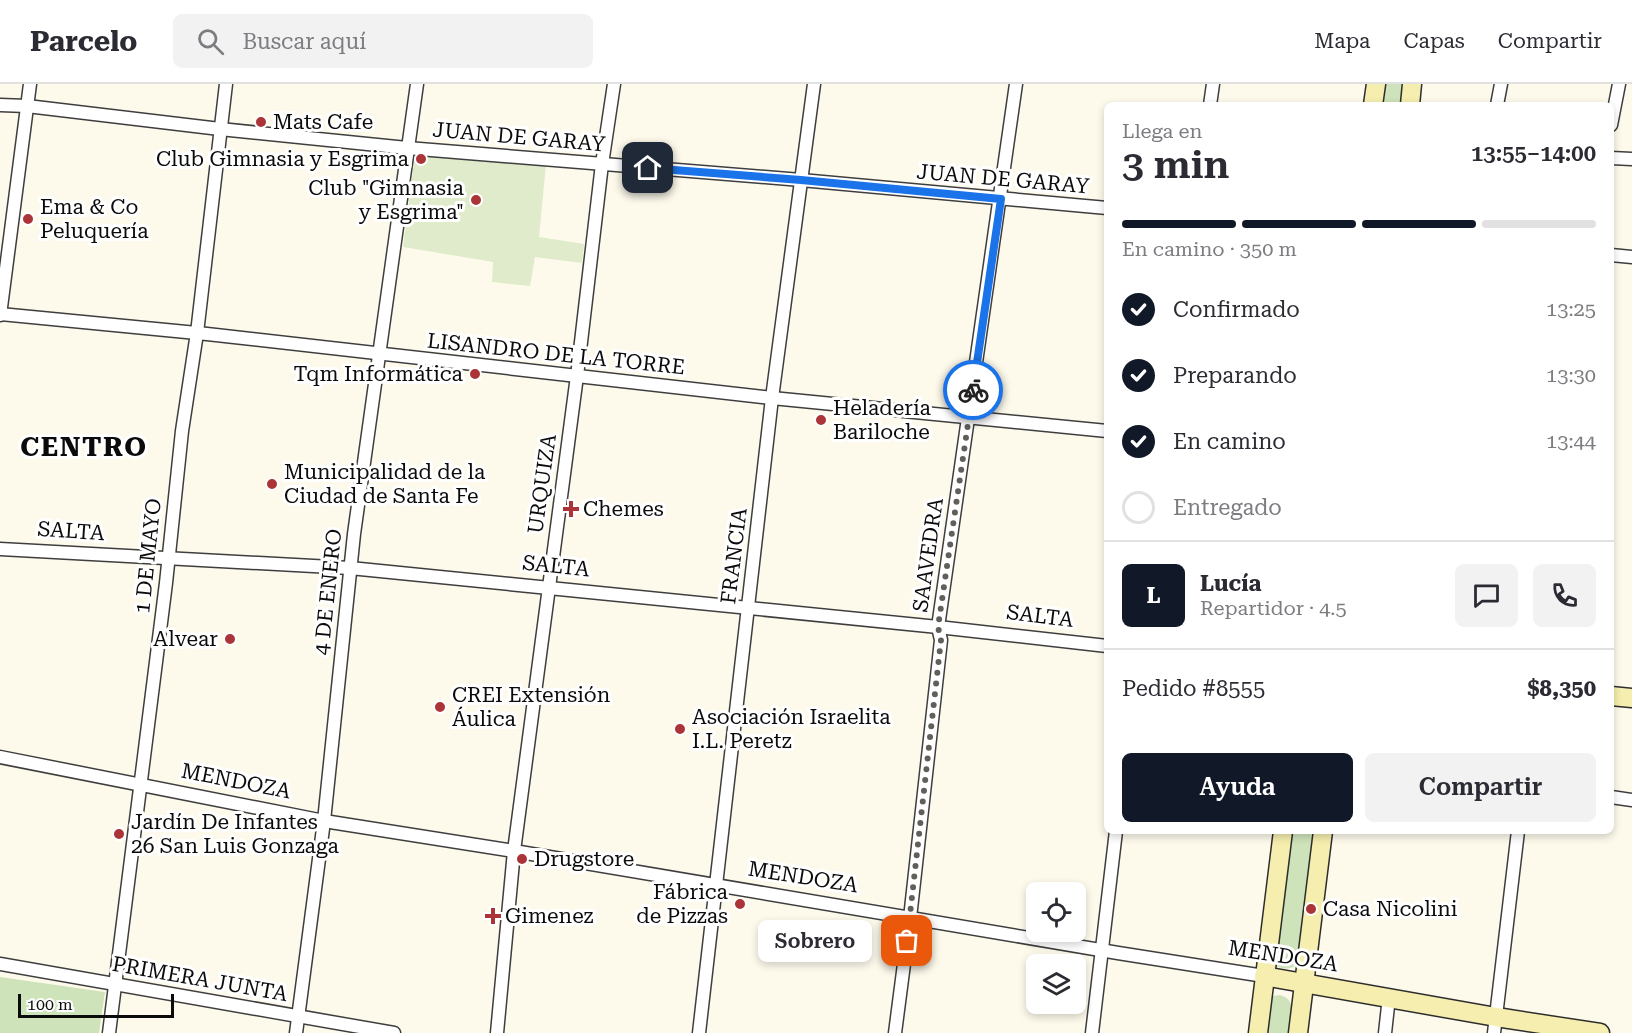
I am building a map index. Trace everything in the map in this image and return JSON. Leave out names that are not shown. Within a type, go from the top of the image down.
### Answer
[{"type":"main road","points":[[1373,102],[1376,84]]},
{"type":"main road","points":[[1410,102],[1412,84]]},
{"type":"main road","points":[[1614,696],[1632,698]]},
{"type":"main road","points":[[1258,1033],[1282,834]]},
{"type":"main road","points":[[1299,1033],[1323,834]]},
{"type":"main road","name":"MENDOZA","points":[[1264,976],[1389,997],[1495,1025],[1600,1033]]},
{"type":"street","points":[[0,315],[30,84]]},
{"type":"street","name":"1 DE MAYO","points":[[110,1033],[226,84]]},
{"type":"street","name":"4 DE ENERO","points":[[296,1033],[324,820],[350,568],[417,84]]},
{"type":"street","name":"URQUIZA","points":[[497,1033],[514,851],[614,84]]},
{"type":"street","name":"FRANCIA","points":[[699,1033],[772,398],[814,84]]},
{"type":"street","name":"SAAVEDRA","points":[[895,1033],[941,640],[938,627],[1016,84]]},
{"type":"street","points":[[1210,102],[1213,84]]},
{"type":"street","points":[[1498,102],[1501,84]]},
{"type":"street","points":[[1614,110],[1619,84]]},
{"type":"street","name":"JUAN DE GARAY","points":[[0,105],[27,106],[407,148],[1104,208]]},
{"type":"street","points":[[1614,158],[1632,159]]},
{"type":"street","points":[[1614,255],[1632,257]]},
{"type":"street","name":"LISANDRO DE LA TORRE","points":[[0,315],[197,333],[772,398],[1104,431]]},
{"type":"street","name":"SALTA","points":[[0,549],[350,568],[1104,646]]},
{"type":"street","name":"MENDOZA","points":[[0,757],[324,820],[1264,976]]},
{"type":"street","points":[[1614,797],[1632,800]]},
{"type":"street","points":[[1092,1033],[1116,834]]},
{"type":"street","points":[[1495,1025],[1518,834]]},
{"type":"street","name":"PRIMERA JUNTA","points":[[0,964],[394,1033]]},
{"type":"street","points":[[1385,1033],[1389,997]]},
{"type":"green space","points":[[1384,84],[1405,84],[1403,102],[1382,102]]},
{"type":"green space","name":"Club \"Gimnasia y Esgrima\"","points":[[415,154],[546,164],[539,237],[584,244],[582,263],[535,257],[530,286],[492,282],[493,262],[403,247]]},
{"type":"green space","points":[[1289,834],[1315,834],[1297,965],[1286,968],[1274,965]]},
{"type":"green space","points":[[0,977],[105,992],[99,1033],[0,1033]]},
{"type":"green space","points":[[1280,995],[1286,997],[1291,1005],[1289,1033],[1266,1033],[1269,999]]},
{"type":"way so far","points":[[907,941],[941,640],[938,627],[973,390]]},
{"type":"place","name":"Mats Cafe","points":[[261,122]]},
{"type":"place","name":"Club Gimnasia y Esgrima","points":[[421,159]]},
{"type":"place","name":"Club \"Gimnasia y Esgrima\"","points":[[476,200]]},
{"type":"place","name":"Ema & Co Peluquería","points":[[28,219]]},
{"type":"place","name":"Tqm Informática","points":[[475,374]]},
{"type":"place","name":"Heladería Bariloche","points":[[821,420]]},
{"type":"place","name":"Municipalidad de la Ciudad de Santa Fe","points":[[272,484]]},
{"type":"place","name":"Chemes","points":[[571,509]]},
{"type":"place","name":"Alvear","points":[[230,639]]},
{"type":"place","name":"CREI Extensión Áulica","points":[[440,707]]},
{"type":"place","name":"Asociación Israelita I.L. Peretz","points":[[680,729]]},
{"type":"place","name":"Jardín De Infantes 26 San Luis Gonzaga","points":[[119,834]]},
{"type":"place","name":"Drugstore","points":[[522,859]]},
{"type":"place","name":"Fábrica de Pizzas","points":[[740,904]]},
{"type":"place","name":"Casa Nicolini","points":[[1311,909]]},
{"type":"place","name":"Gimenez","points":[[493,916]]},
{"type":"place","name":"Sobrero","points":[[907,941]]},
{"type":"district","name":"CENTRO","points":[[84,447]]},
{"type":"route","points":[[648,168],[1001,199],[973,390]]}]
